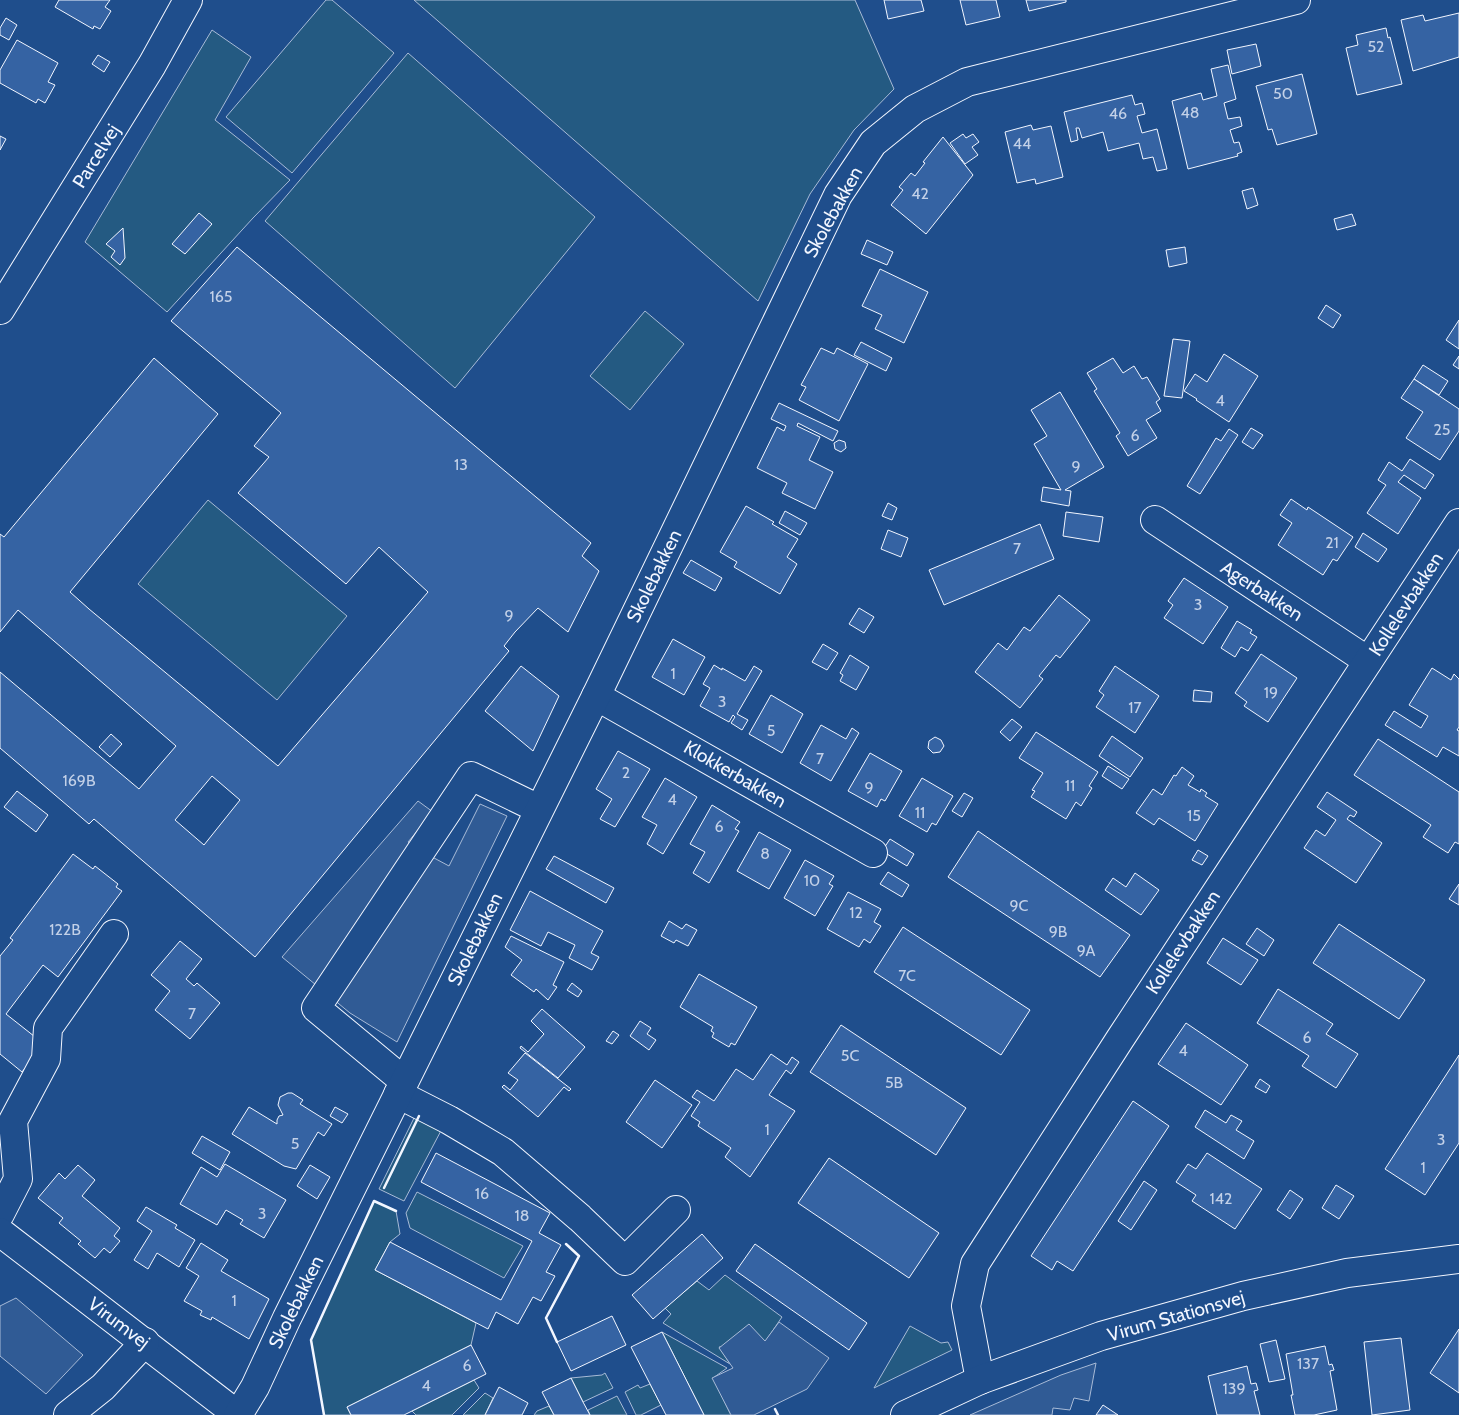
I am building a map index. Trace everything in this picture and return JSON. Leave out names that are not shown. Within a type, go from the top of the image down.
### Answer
[{"type":"street","name":"Parcelvej","points":[[0,310],[152,65],[188,0]]},
{"type":"street","name":"Skolebakken","points":[[238,1415],[255,1387],[287,1318],[596,696],[838,194],[873,143],[915,108],[967,82],[1296,0]]},
{"type":"street","name":"Agerbakken","points":[[1155,520],[1368,660]]},
{"type":"street","name":"Kollelevbakken","points":[[980,1380],[966,1306],[975,1264],[1459,523]]},
{"type":"street","name":"Klokkerbakken","points":[[596,696],[874,853]]},
{"type":"street","points":[[539,809],[471,776],[316,1008],[401,1088],[449,1120],[503,1152],[565,1205],[624,1261],[676,1210]]},
{"type":"street","points":[[0,1214],[18,1179],[13,1121],[46,1058],[48,1028],[114,934]]},
{"type":"street","name":"Virumvej","points":[[0,1232],[238,1415]]},
{"type":"street","name":"Virum Stationsvej","points":[[905,1415],[980,1380],[1101,1336],[1243,1296],[1346,1273],[1459,1259]]},
{"type":"street","points":[[68,1415],[103,1387],[144,1342]]},
{"type":"shaded area","points":[[326,0],[332,0],[394,53],[292,173],[226,117]]},
{"type":"shaded area","points":[[414,0],[855,0],[894,89],[854,130],[810,194],[758,301]]},
{"type":"shaded area","points":[[212,30],[251,57],[215,120],[290,180],[167,312],[85,242]]},
{"type":"shaded area","points":[[408,53],[595,217],[455,388],[265,221]]},
{"type":"shaded area","points":[[645,311],[684,344],[630,410],[590,376]]},
{"type":"shaded area","points":[[208,500],[347,616],[277,700],[138,584]]},
{"type":"shaded area","points":[[418,801],[433,812],[408,842],[449,866],[480,804],[507,816],[397,1042],[350,1013],[282,957]]},
{"type":"shaded area","points":[[417,1112],[444,1125],[404,1201],[379,1189]]},
{"type":"shaded area","points":[[417,1192],[523,1246],[504,1278],[410,1228],[406,1213]]},
{"type":"shaded area","points":[[374,1201],[396,1211],[400,1234],[390,1242],[375,1270],[476,1323],[471,1345],[347,1407],[351,1415],[324,1415],[311,1340]]},
{"type":"shaded area","points":[[725,1275],[782,1317],[765,1342],[719,1347],[730,1364],[663,1323],[671,1314],[665,1308],[697,1281],[709,1290]]},
{"type":"shaded area","points":[[16,1298],[83,1355],[46,1394],[0,1356],[0,1306]]},
{"type":"shaded area","points":[[779,1322],[829,1358],[807,1389],[754,1415],[731,1415],[712,1378],[733,1368],[719,1348],[749,1324],[765,1341]]},
{"type":"shaded area","points":[[910,1326],[941,1343],[948,1342],[952,1350],[874,1388]]},
{"type":"shaded area","points":[[662,1332],[727,1368],[713,1378],[731,1415],[704,1415]]},
{"type":"shaded area","points":[[1096,1363],[1089,1401],[1074,1398],[1070,1410],[1053,1408],[1052,1415],[970,1415],[1061,1375]]},
{"type":"shaded area","points":[[605,1373],[613,1388],[583,1402],[571,1378],[602,1375]]},
{"type":"shaded area","points":[[474,1380],[479,1388],[452,1415],[416,1415],[412,1411]]},
{"type":"shaded area","points":[[650,1384],[661,1405],[641,1415],[636,1415],[625,1392],[638,1385],[640,1388]]},
{"type":"shaded area","points":[[485,1393],[493,1398],[485,1415],[463,1415]]},
{"type":"shaded area","points":[[617,1396],[627,1415],[590,1415],[588,1410]]},
{"type":"shaded area","points":[[549,1406],[554,1415],[534,1415],[537,1411]]},
{"type":"building","points":[[59,0],[110,0],[105,7],[111,11],[100,29],[94,26],[93,29],[55,7]]},
{"type":"building","points":[[884,0],[921,0],[924,11],[888,19]]},
{"type":"building","points":[[960,0],[996,0],[1000,17],[966,25]]},
{"type":"building","points":[[1026,0],[1066,0],[1066,2],[1029,11]]},
{"type":"building","points":[[1459,13],[1459,57],[1413,71],[1401,20],[1423,15],[1425,21]]},
{"type":"building","points":[[6,18],[17,25],[9,40],[0,35],[0,28]]},
{"type":"building","points":[[1386,28],[1402,84],[1357,95],[1346,48],[1358,45],[1356,35]]},
{"type":"building","points":[[17,40],[58,63],[48,82],[55,85],[45,103],[38,99],[36,103],[0,83],[0,70]]},
{"type":"building","points":[[1256,44],[1261,66],[1232,74],[1227,50]]},
{"type":"building","points":[[98,55],[110,62],[104,72],[92,64]]},
{"type":"building","points":[[1228,65],[1236,99],[1224,103],[1228,119],[1240,117],[1242,126],[1230,130],[1234,143],[1239,142],[1242,152],[1237,154],[1238,156],[1188,169],[1172,101],[1201,93],[1203,100],[1217,96],[1211,69]]},
{"type":"building","points":[[1302,74],[1317,134],[1277,145],[1272,129],[1268,130],[1256,86]]},
{"type":"building","points":[[1132,95],[1135,105],[1142,103],[1145,114],[1137,116],[1142,133],[1157,129],[1167,169],[1157,171],[1153,157],[1143,159],[1139,143],[1108,151],[1103,132],[1082,138],[1079,128],[1076,128],[1078,140],[1071,142],[1064,112]]},
{"type":"building","points":[[1031,125],[1033,130],[1051,126],[1063,177],[1036,184],[1035,179],[1017,183],[1005,132]]},
{"type":"building","points":[[963,134],[966,138],[973,134],[979,142],[972,147],[978,155],[965,164],[950,143]]},
{"type":"building","points":[[0,136],[6,139],[0,150]]},
{"type":"building","points":[[943,137],[973,175],[926,234],[891,205],[903,190],[899,187],[911,173],[915,176],[925,163],[923,162]]},
{"type":"building","points":[[1253,188],[1258,205],[1247,209],[1242,191]]},
{"type":"building","points":[[199,213],[212,224],[185,254],[172,244]]},
{"type":"building","points":[[1352,214],[1356,225],[1337,230],[1334,219]]},
{"type":"building","points":[[123,228],[125,258],[120,265],[111,257],[115,251],[106,244]]},
{"type":"building","points":[[867,240],[893,252],[887,265],[861,254]]},
{"type":"building","points":[[237,247],[591,543],[582,556],[599,571],[568,632],[538,608],[515,632],[504,646],[509,651],[255,957],[94,819],[89,824],[0,748],[0,672],[139,789],[176,746],[18,610],[0,632],[0,534],[4,537],[154,358],[218,414],[70,592],[89,609],[278,766],[428,592],[379,547],[346,584],[238,493],[269,457],[254,446],[281,413],[171,321]],"holes":[[[212,776],[240,800],[204,845],[175,820]]]},
{"type":"building","points":[[1185,247],[1187,263],[1169,267],[1166,250]]},
{"type":"building","points":[[880,269],[928,292],[904,343],[875,329],[882,315],[862,306]]},
{"type":"building","points":[[1326,305],[1341,315],[1333,328],[1318,318]]},
{"type":"building","points":[[1459,320],[1459,349],[1446,340]]},
{"type":"building","points":[[1173,339],[1190,341],[1182,398],[1164,396]]},
{"type":"building","points":[[861,342],[892,358],[886,371],[854,355]]},
{"type":"building","points":[[821,348],[834,354],[837,348],[868,364],[839,421],[799,400],[806,387],[801,385]]},
{"type":"building","points":[[1224,354],[1258,376],[1229,422],[1184,391],[1195,374],[1207,382]]},
{"type":"building","points":[[1459,356],[1459,369],[1453,365]]},
{"type":"building","points":[[1113,358],[1123,373],[1134,366],[1142,379],[1147,377],[1160,399],[1156,402],[1161,411],[1146,420],[1157,438],[1128,456],[1116,436],[1120,433],[1094,391],[1097,389],[1087,373]]},
{"type":"building","points":[[1423,365],[1448,381],[1439,395],[1414,379]]},
{"type":"building","points":[[1414,379],[1459,409],[1459,431],[1440,460],[1406,438],[1423,412],[1401,398]]},
{"type":"building","points":[[1060,392],[1104,467],[1065,490],[1071,491],[1069,506],[1041,501],[1043,487],[1061,490],[1034,444],[1047,436],[1031,410]]},
{"type":"building","points":[[779,403],[838,431],[833,441],[798,423],[797,426],[820,437],[809,460],[833,472],[815,509],[782,493],[787,483],[757,468],[777,427],[784,431],[786,426],[771,419]]},
{"type":"building","points":[[1251,428],[1263,435],[1253,449],[1242,442]]},
{"type":"building","points":[[1229,429],[1238,435],[1200,494],[1187,486],[1216,438],[1221,441]]},
{"type":"building","points":[[839,440],[845,442],[846,448],[841,452],[835,449],[834,443]]},
{"type":"building","points":[[1410,459],[1434,475],[1425,489],[1404,475],[1398,482],[1421,498],[1398,534],[1367,513],[1386,485],[1378,480],[1389,462],[1402,471]]},
{"type":"building","points":[[1291,499],[1307,510],[1308,507],[1353,537],[1337,561],[1333,559],[1323,575],[1278,545],[1292,523],[1280,515]]},
{"type":"building","points":[[888,503],[897,508],[892,520],[882,516]]},
{"type":"building","points":[[746,506],[798,539],[787,557],[797,564],[780,594],[734,567],[737,562],[720,552]]},
{"type":"building","points":[[785,511],[807,523],[800,535],[779,523]]},
{"type":"building","points":[[1066,512],[1103,517],[1099,542],[1063,536]]},
{"type":"building","points":[[1040,524],[1054,559],[944,605],[929,570]]},
{"type":"building","points":[[888,530],[908,538],[901,557],[881,549]]},
{"type":"building","points":[[1363,533],[1387,549],[1378,562],[1355,547]]},
{"type":"building","points":[[691,560],[722,578],[715,591],[683,573]]},
{"type":"building","points":[[1184,578],[1228,607],[1203,644],[1164,618],[1173,605],[1168,601]]},
{"type":"building","points":[[1059,595],[1090,620],[1060,658],[1056,655],[1039,676],[1043,679],[1020,708],[975,672],[998,643],[1007,650],[1024,627],[1030,631]]},
{"type":"building","points":[[859,608],[874,617],[864,633],[849,624]]},
{"type":"building","points":[[1237,621],[1252,630],[1250,633],[1257,637],[1248,651],[1241,647],[1235,657],[1221,648]]},
{"type":"building","points":[[673,639],[705,657],[684,695],[652,677]]},
{"type":"building","points":[[823,644],[838,653],[827,670],[812,662]]},
{"type":"building","points":[[1261,654],[1297,678],[1268,722],[1244,706],[1247,702],[1235,693]]},
{"type":"building","points":[[850,655],[869,667],[856,690],[840,681],[843,675],[840,673]]},
{"type":"building","points":[[714,665],[745,681],[754,666],[762,671],[737,714],[748,720],[742,730],[731,723],[735,717],[733,715],[729,722],[700,706],[710,688],[703,684]]},
{"type":"building","points":[[521,666],[559,696],[533,751],[485,711]]},
{"type":"building","points":[[1115,666],[1159,696],[1135,733],[1096,707],[1104,695],[1099,691]]},
{"type":"building","points":[[1432,668],[1451,680],[1454,674],[1459,679],[1459,727],[1457,730],[1459,731],[1459,756],[1443,747],[1437,757],[1385,725],[1394,711],[1421,728],[1428,716],[1409,705]]},
{"type":"building","points":[[1194,690],[1212,692],[1211,702],[1193,701]]},
{"type":"building","points":[[771,695],[803,714],[782,753],[749,734]]},
{"type":"building","points":[[1012,719],[1022,727],[1010,741],[1000,732]]},
{"type":"building","points":[[821,725],[846,739],[852,728],[859,733],[831,781],[800,763]]},
{"type":"building","points":[[1036,732],[1098,772],[1089,786],[1092,788],[1081,806],[1076,802],[1066,819],[1031,797],[1035,791],[1032,790],[1043,773],[1019,758]]},
{"type":"building","points":[[111,734],[122,744],[110,757],[99,747]]},
{"type":"building","points":[[1112,736],[1143,758],[1130,777],[1099,756]]},
{"type":"building","points":[[935,737],[941,740],[944,746],[940,752],[933,753],[928,748],[929,741]]},
{"type":"building","points":[[1378,739],[1459,792],[1459,844],[1455,842],[1448,853],[1423,837],[1431,825],[1354,775]]},
{"type":"building","points":[[618,751],[650,769],[615,827],[600,819],[612,799],[596,789]]},
{"type":"building","points":[[870,753],[902,771],[885,801],[881,799],[877,807],[848,791]]},
{"type":"building","points":[[1108,766],[1129,779],[1122,789],[1102,776]]},
{"type":"building","points":[[1182,767],[1194,776],[1188,785],[1200,792],[1201,789],[1207,793],[1205,796],[1218,804],[1195,841],[1159,818],[1154,825],[1136,813],[1153,789],[1162,795],[1174,775],[1176,776]]},
{"type":"building","points":[[665,778],[697,797],[663,854],[647,844],[657,825],[642,817]]},
{"type":"building","points":[[922,778],[953,796],[936,825],[932,823],[927,832],[899,816]]},
{"type":"building","points":[[17,791],[48,815],[36,832],[4,807]]},
{"type":"building","points":[[1327,792],[1357,812],[1354,817],[1350,815],[1347,819],[1382,843],[1356,883],[1304,848],[1316,830],[1325,836],[1336,820],[1317,807]]},
{"type":"building","points":[[964,793],[973,798],[962,817],[952,811]]},
{"type":"building","points":[[712,805],[740,822],[735,829],[739,831],[709,883],[693,873],[705,852],[690,844]]},
{"type":"building","points":[[978,831],[1130,935],[1100,977],[948,877]]},
{"type":"building","points":[[759,832],[791,850],[769,889],[737,871]]},
{"type":"building","points":[[890,839],[914,854],[907,866],[882,851]]},
{"type":"building","points":[[1198,850],[1208,856],[1202,865],[1192,860]]},
{"type":"building","points":[[73,854],[93,869],[95,866],[118,884],[116,887],[122,891],[58,977],[43,965],[6,1014],[44,1044],[22,1072],[0,1054],[0,956],[13,940],[10,938]]},
{"type":"building","points":[[554,856],[614,888],[606,903],[546,869]]},
{"type":"building","points":[[805,860],[834,876],[829,884],[833,886],[815,916],[784,898]]},
{"type":"building","points":[[888,872],[909,885],[902,897],[880,884]]},
{"type":"building","points":[[1135,873],[1159,890],[1141,915],[1105,890],[1113,878],[1126,887]]},
{"type":"building","points":[[1459,884],[1459,905],[1449,899]]},
{"type":"building","points":[[530,891],[603,931],[591,953],[599,957],[592,970],[569,958],[575,945],[548,932],[541,946],[510,930]]},
{"type":"building","points":[[848,892],[881,909],[874,922],[881,926],[870,943],[864,939],[859,947],[827,929]]},
{"type":"building","points":[[669,921],[682,929],[686,924],[697,930],[688,946],[676,940],[674,943],[661,936]]},
{"type":"building","points":[[1339,924],[1425,980],[1399,1019],[1313,963]]},
{"type":"building","points":[[903,927],[1030,1010],[1001,1055],[874,972]]},
{"type":"building","points":[[1257,928],[1274,940],[1264,956],[1246,944]]},
{"type":"building","points":[[511,936],[564,962],[553,985],[557,987],[548,1000],[536,989],[534,992],[511,975],[522,960],[505,947]]},
{"type":"building","points":[[1223,938],[1258,960],[1241,985],[1207,963]]},
{"type":"building","points":[[180,941],[202,959],[186,979],[194,986],[197,983],[220,1003],[190,1039],[155,1010],[170,991],[151,975]]},
{"type":"building","points":[[699,974],[757,1007],[735,1045],[731,1043],[729,1047],[712,1037],[714,1033],[711,1031],[713,1027],[680,1007]]},
{"type":"building","points":[[572,983],[582,991],[578,997],[567,990]]},
{"type":"building","points":[[1278,989],[1333,1024],[1326,1034],[1358,1054],[1336,1088],[1302,1066],[1309,1056],[1257,1023]]},
{"type":"building","points":[[542,1009],[585,1047],[558,1078],[520,1048],[521,1046],[528,1052],[544,1034],[531,1021]]},
{"type":"building","points":[[640,1021],[651,1028],[647,1034],[656,1040],[649,1050],[630,1036]]},
{"type":"building","points":[[1186,1023],[1248,1065],[1221,1105],[1158,1064]]},
{"type":"building","points":[[841,1025],[966,1108],[936,1155],[810,1072]]},
{"type":"building","points":[[613,1031],[619,1035],[612,1044],[606,1041]]},
{"type":"building","points":[[525,1053],[571,1089],[569,1091],[564,1087],[538,1117],[502,1087],[504,1085],[510,1090],[518,1080],[508,1073]]},
{"type":"building","points":[[771,1054],[787,1065],[792,1057],[799,1062],[791,1074],[786,1070],[769,1095],[795,1111],[750,1177],[725,1157],[731,1148],[698,1126],[700,1122],[691,1116],[700,1102],[692,1097],[697,1090],[714,1101],[736,1069],[753,1080]]},
{"type":"building","points":[[1459,1055],[1459,1143],[1425,1195],[1385,1169]]},
{"type":"building","points":[[1260,1079],[1270,1086],[1266,1093],[1255,1087]]},
{"type":"building","points":[[655,1080],[692,1105],[662,1148],[626,1122]]},
{"type":"building","points":[[292,1093],[303,1100],[300,1104],[332,1124],[324,1136],[318,1132],[296,1169],[284,1166],[232,1134],[249,1107],[277,1124],[279,1116],[283,1115],[278,1105],[280,1097]]},
{"type":"building","points":[[1133,1101],[1169,1126],[1073,1271],[1057,1261],[1052,1270],[1031,1256]]},
{"type":"building","points":[[335,1107],[348,1114],[342,1123],[330,1116]]},
{"type":"building","points":[[1205,1110],[1226,1123],[1231,1115],[1242,1121],[1236,1130],[1254,1141],[1244,1159],[1195,1127]]},
{"type":"building","points":[[202,1136],[230,1152],[220,1170],[192,1153]]},
{"type":"building","points":[[436,1153],[550,1213],[539,1233],[561,1245],[546,1272],[555,1276],[541,1301],[533,1297],[518,1324],[496,1312],[488,1329],[375,1270],[390,1242],[501,1300],[532,1241],[421,1182]]},
{"type":"building","points":[[1207,1153],[1262,1189],[1235,1229],[1192,1201],[1196,1195],[1176,1182],[1188,1164],[1196,1169]]},
{"type":"building","points":[[829,1158],[939,1233],[909,1278],[798,1203]]},
{"type":"building","points":[[225,1164],[286,1200],[264,1238],[240,1224],[243,1220],[226,1210],[217,1225],[180,1204],[201,1167],[217,1177]]},
{"type":"building","points":[[78,1165],[95,1180],[82,1196],[120,1228],[114,1236],[120,1241],[110,1253],[104,1248],[95,1258],[78,1244],[81,1241],[59,1223],[63,1218],[38,1198],[59,1173],[65,1179]]},
{"type":"building","points":[[310,1165],[330,1177],[317,1199],[297,1186]]},
{"type":"building","points":[[1144,1181],[1157,1190],[1131,1230],[1118,1221]]},
{"type":"building","points":[[1336,1185],[1354,1196],[1339,1219],[1322,1208]]},
{"type":"building","points":[[1290,1190],[1303,1199],[1290,1219],[1277,1210]]},
{"type":"building","points":[[146,1207],[177,1225],[175,1228],[195,1240],[179,1267],[157,1253],[148,1269],[134,1260],[152,1231],[137,1221]]},
{"type":"building","points":[[702,1234],[723,1258],[653,1319],[632,1295]]},
{"type":"building","points":[[201,1243],[228,1260],[221,1271],[269,1299],[249,1339],[212,1317],[211,1320],[200,1315],[202,1311],[184,1301],[199,1276],[186,1268]]},
{"type":"building","points":[[755,1244],[867,1323],[849,1350],[736,1271]]},
{"type":"building","points":[[612,1316],[626,1345],[571,1371],[557,1342]]},
{"type":"building","points":[[1459,1329],[1459,1393],[1430,1373]]},
{"type":"building","points":[[662,1332],[704,1415],[666,1415],[631,1347]]},
{"type":"building","points":[[1401,1338],[1410,1410],[1372,1415],[1364,1342]]},
{"type":"building","points":[[1276,1340],[1285,1379],[1269,1382],[1260,1344]]},
{"type":"building","points":[[471,1345],[486,1374],[404,1415],[351,1415],[347,1407]]},
{"type":"building","points":[[1325,1346],[1329,1365],[1332,1364],[1334,1370],[1330,1371],[1337,1410],[1314,1415],[1295,1415],[1286,1354]]},
{"type":"building","points":[[1247,1366],[1251,1384],[1256,1383],[1258,1390],[1254,1391],[1260,1415],[1217,1415],[1208,1376]]},
{"type":"building","points":[[571,1378],[590,1415],[554,1415],[542,1392]]},
{"type":"building","points":[[499,1387],[528,1403],[522,1415],[485,1415]]},
{"type":"building","points":[[1103,1405],[1118,1415],[1096,1415]]},
{"type":"wall","points":[[384,1188],[419,1116]]},
{"type":"wall","points":[[324,1415],[311,1340],[374,1201],[396,1211]]},
{"type":"wall","points":[[557,1342],[546,1318],[579,1256],[566,1244]]},
{"type":"wall","points":[[775,1409],[778,1415]]}]
